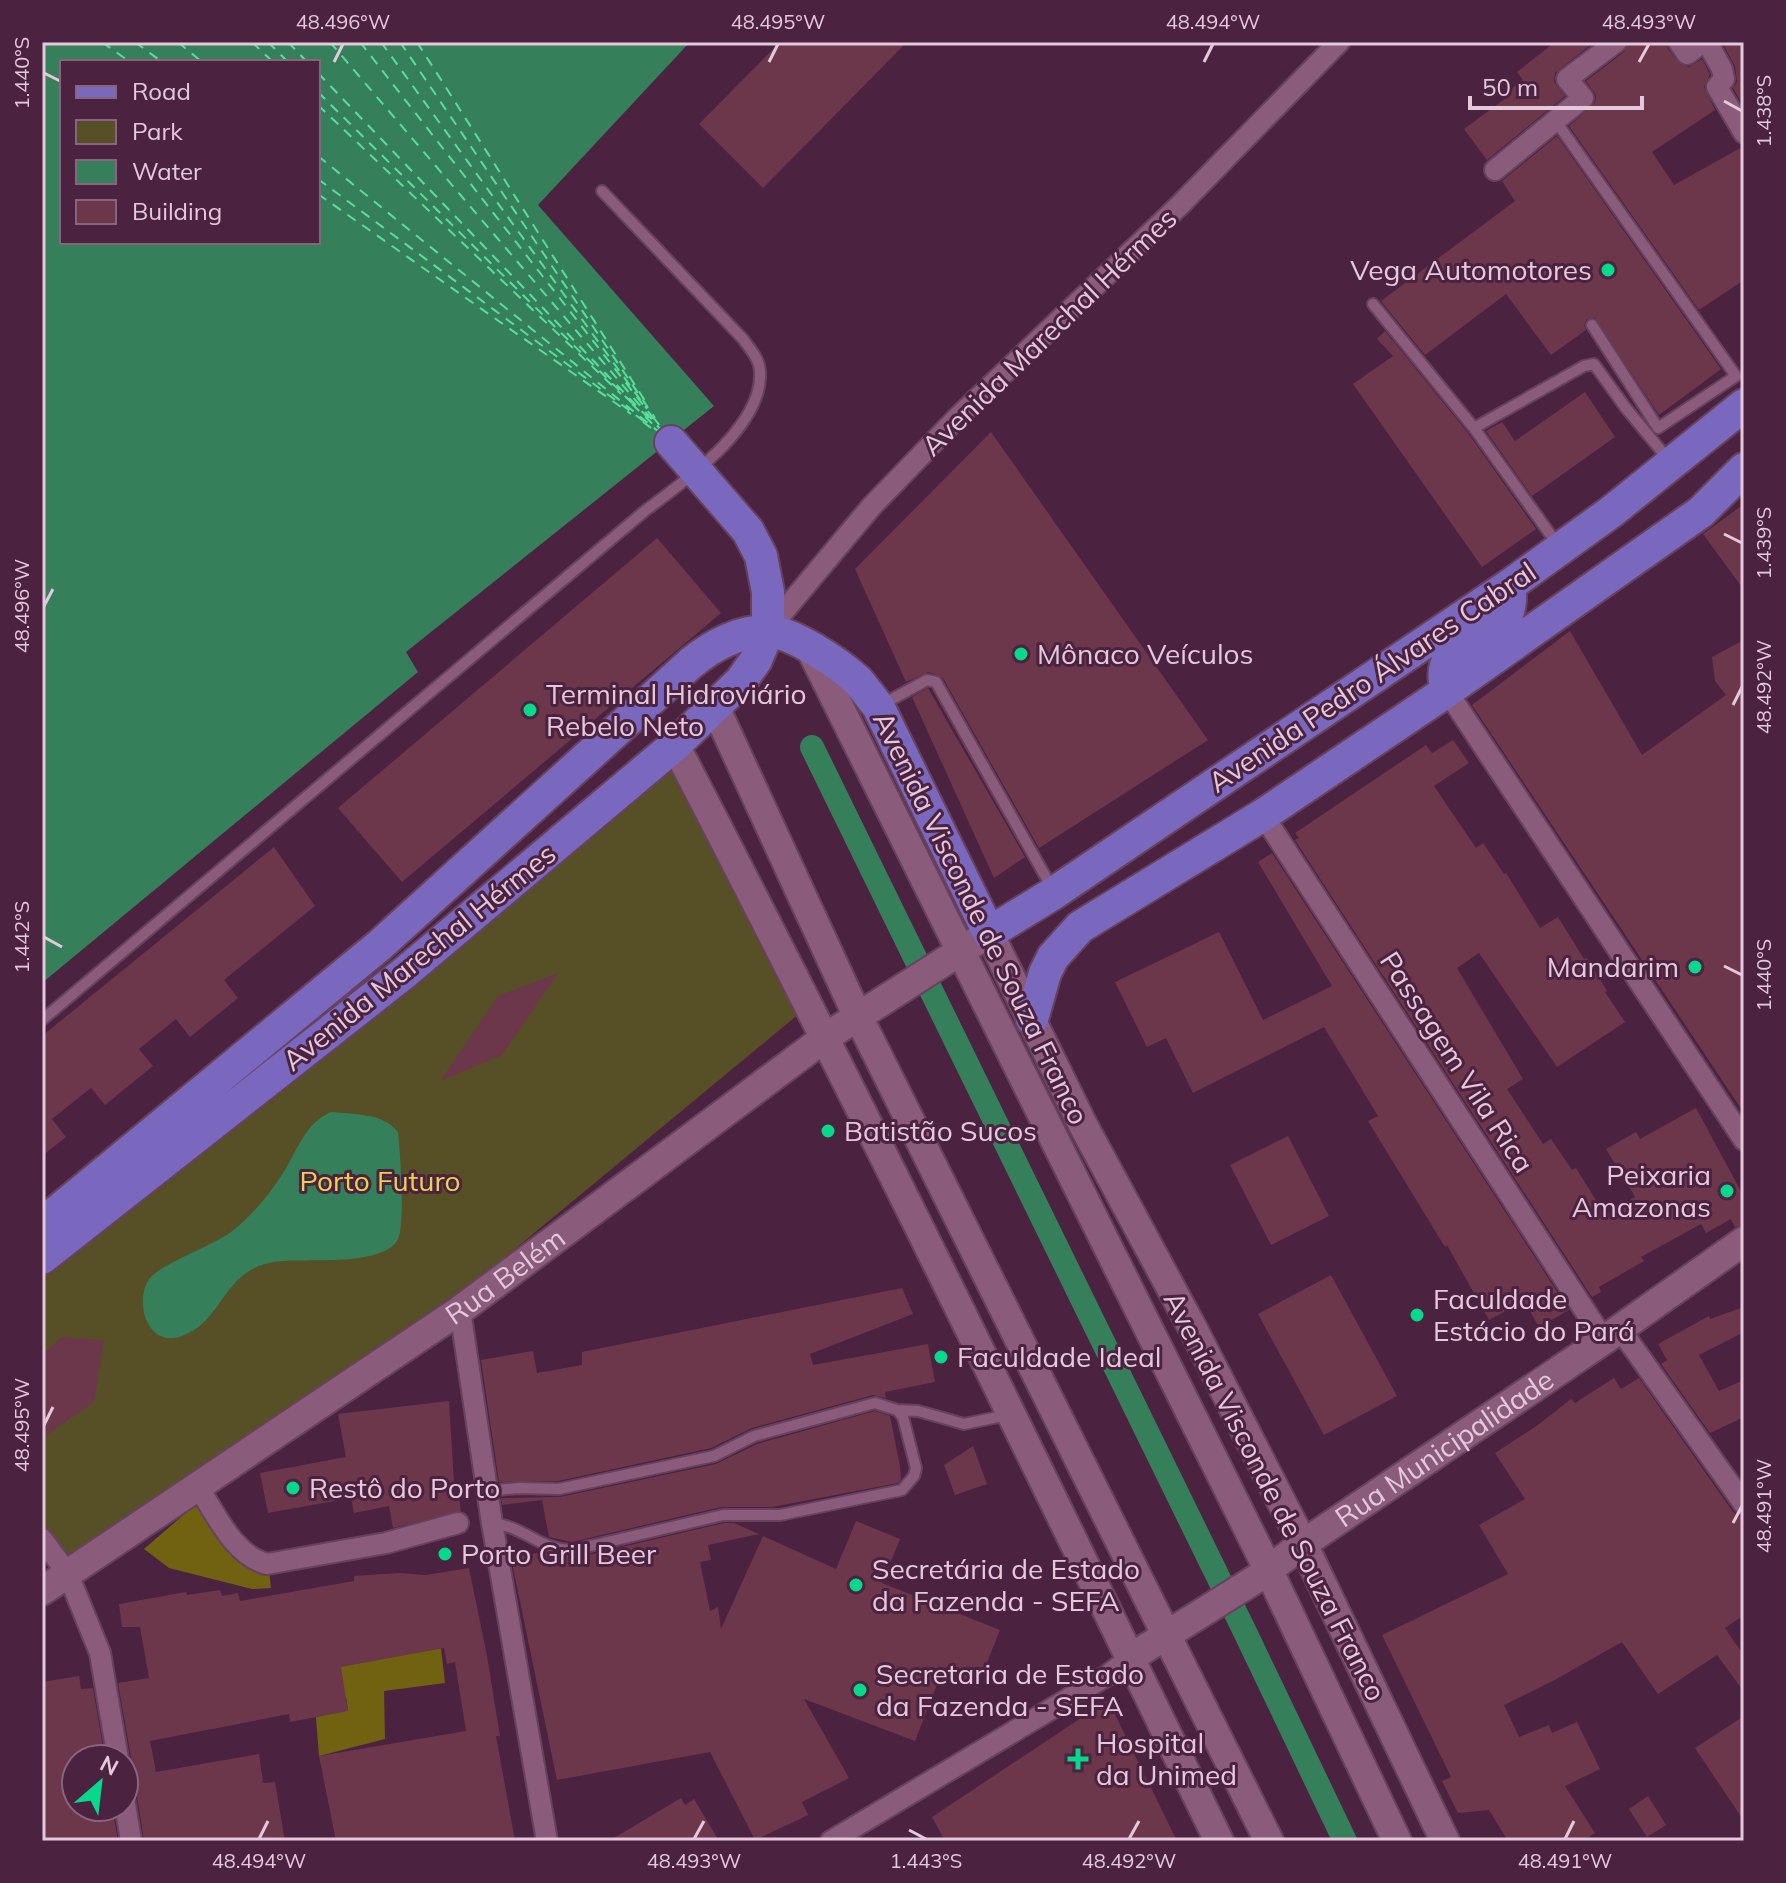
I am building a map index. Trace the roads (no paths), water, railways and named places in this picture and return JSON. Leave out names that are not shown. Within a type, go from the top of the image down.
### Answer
[{"type":"main road","name":"Avenida Pedro Álvares Cabral","points":[[989,933],[1054,893],[1510,585],[1611,512],[1744,405]]},
{"type":"main road","points":[[671,442],[748,531],[761,556],[768,592],[768,631],[810,648]]},
{"type":"main road","name":"Avenida Pedro Álvares Cabral","points":[[1032,1019],[1045,973],[1053,957],[1080,927],[1263,815],[1447,691],[1701,512],[1744,469]]},
{"type":"main road","points":[[1447,691],[1442,675],[1447,661],[1456,651],[1498,625],[1506,616],[1510,585]]},
{"type":"main road","name":"Avenida Marechal Hérmes","points":[[42,1258],[403,974],[675,745],[741,681],[756,660],[768,631]]},
{"type":"main road","name":"Avenida Marechal Hérmes","points":[[42,1224],[380,945],[691,663],[731,638],[768,631]]},
{"type":"main road","name":"Avenida Visconde de Souza Franco","points":[[810,648],[838,664],[878,706],[1083,1125],[1193,1329],[1303,1544],[1445,1841]]},
{"type":"main road","name":"Avenida Visconde de Souza Franco","points":[[810,648],[950,959],[1107,1247],[1261,1576],[1397,1841]]},
{"type":"main road","points":[[715,707],[857,1015],[1269,1841]]},
{"type":"main road","points":[[675,745],[826,1037],[1219,1841]]},
{"type":"main road","name":"Rua Belém","points":[[42,1591],[460,1310],[857,1015],[989,933]]},
{"type":"main road","points":[[380,945],[403,974]]},
{"type":"main road","name":"Rua Municipalidade","points":[[1130,1658],[1261,1576],[1744,1241]]},
{"type":"main road","points":[[1107,1247],[1193,1329]]},
{"type":"street","name":"Avenida Marechal Hérmes","points":[[768,631],[871,507],[956,419],[1180,205],[1339,42]]},
{"type":"street","points":[[1495,170],[1583,98],[1567,79],[1616,42]]},
{"type":"street","points":[[1679,42],[1687,54],[1705,42],[1722,69],[1724,79],[1717,87],[1744,133]]},
{"type":"street","points":[[1447,691],[1744,1140]]},
{"type":"street","name":"Passagem Vila Rica","points":[[1263,815],[1612,1335],[1744,1504]]},
{"type":"street","points":[[460,1310],[492,1523],[547,1841]]},
{"type":"street","points":[[198,1487],[238,1546],[251,1560],[267,1564],[386,1543],[458,1523]]},
{"type":"street","points":[[42,1539],[68,1574],[100,1653],[115,1743]]},
{"type":"street","points":[[831,1841],[1108,1675],[1130,1658]]},
{"type":"lane","points":[[1555,120],[1736,376],[1658,428],[1592,325]]},
{"type":"lane","points":[[42,1020],[634,521],[697,472],[740,426],[758,391],[760,372],[757,358],[743,339],[602,191]]},
{"type":"lane","points":[[1373,304],[1474,428],[1550,534]]},
{"type":"lane","points":[[1474,428],[1584,366],[1594,364],[1672,463]]},
{"type":"lane","points":[[878,706],[927,680],[936,682],[1054,893]]},
{"type":"lane","points":[[487,1491],[559,1489],[714,1456],[754,1436],[875,1403],[964,1424],[1012,1414]]},
{"type":"lane","points":[[492,1523],[515,1526],[551,1548],[573,1550],[723,1515],[780,1515],[902,1490],[914,1476],[916,1468],[903,1417],[897,1410]]},
{"type":"water","points":[[42,42],[690,42],[538,205],[714,406],[406,652],[418,672],[42,983]]},
{"type":"water","points":[[331,1112],[376,1118],[398,1132],[402,1205],[397,1241],[374,1255],[339,1260],[274,1262],[257,1267],[233,1285],[196,1329],[182,1336],[169,1338],[159,1335],[151,1328],[143,1307],[146,1284],[152,1276],[222,1238],[246,1219],[278,1181],[302,1138],[314,1123]]},
{"type":"waterway","points":[[812,747],[1345,1841]]},
{"type":"place","name":"Vega Automotores","points":[[1608,270]]},
{"type":"place","name":"Mônaco Veículos","points":[[1021,654]]},
{"type":"place","name":"Terminal Hidroviário Rebelo Neto","points":[[530,710]]},
{"type":"place","name":"Mandarim","points":[[1695,967]]},
{"type":"place","name":"Batistão Sucos","points":[[828,1131]]},
{"type":"place","name":"Peixaria Amazonas","points":[[1727,1191]]},
{"type":"place","name":"Faculdade Estácio do Pará","points":[[1417,1315]]},
{"type":"place","name":"Faculdade Ideal","points":[[941,1357]]},
{"type":"place","name":"Restô do Porto","points":[[293,1488]]},
{"type":"place","name":"Porto Grill Beer","points":[[445,1554]]},
{"type":"place","name":"Secretária de Estado da Fazenda - SEFA","points":[[856,1585]]},
{"type":"place","name":"Secretaria de Estado da Fazenda - SEFA","points":[[860,1690]]},
{"type":"place","name":"Hospital da Unimed","points":[[1078,1759]]},
{"type":"park label","name":"Porto Futuro","points":[[380,1181]]}]
